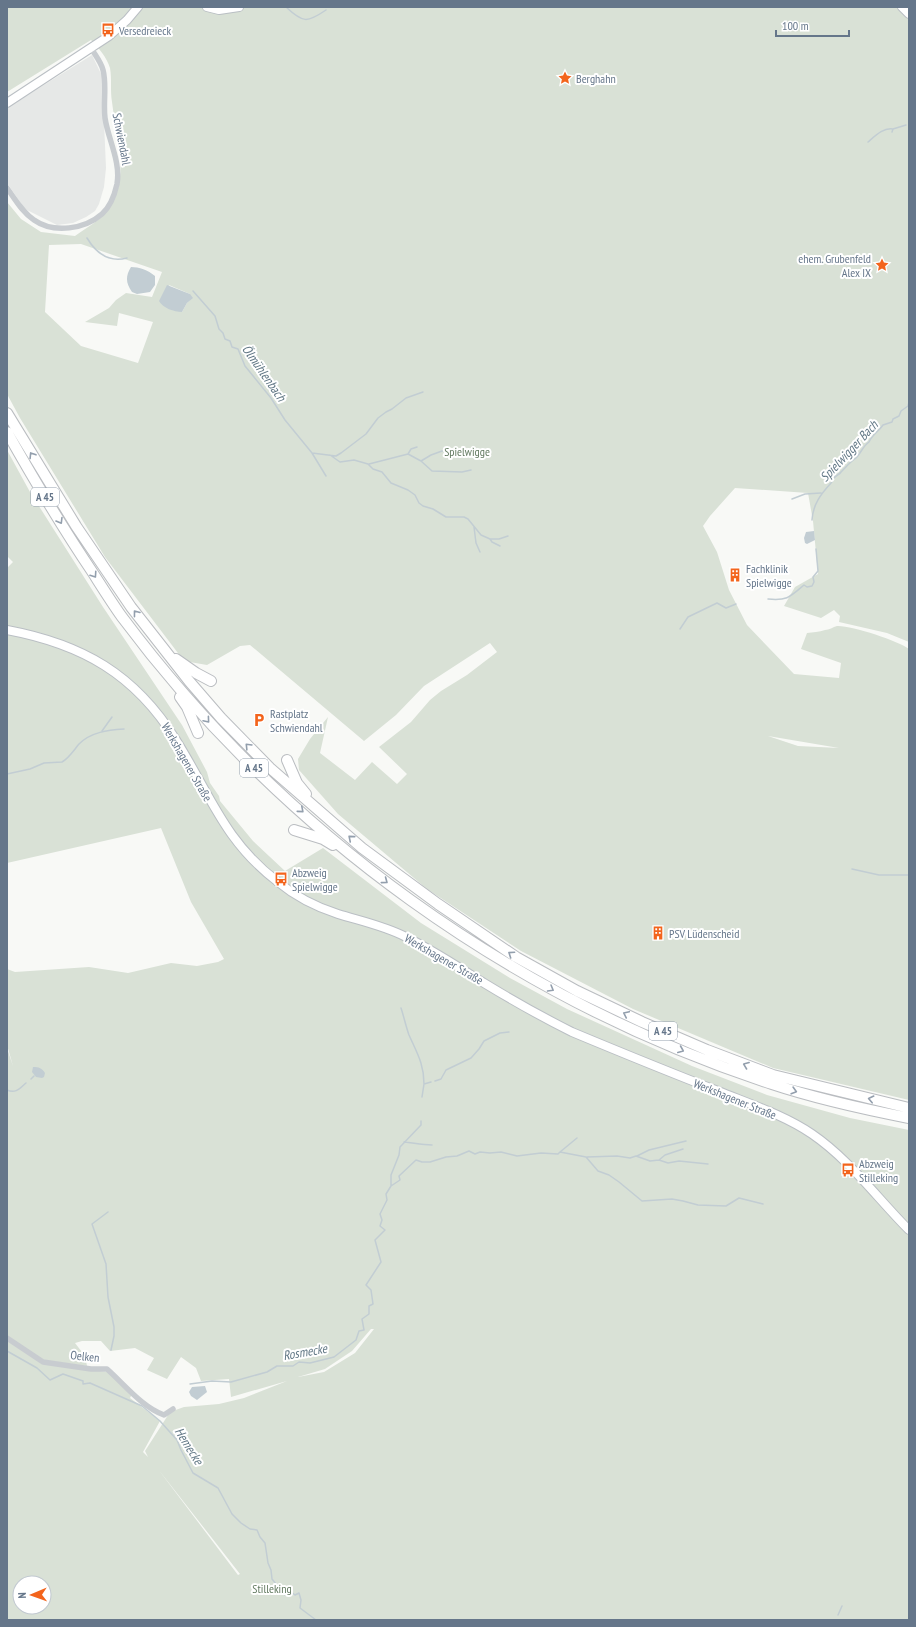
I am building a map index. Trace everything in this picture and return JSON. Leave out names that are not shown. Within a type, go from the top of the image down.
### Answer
[{"type":"highway","name":"A 45","points":[[7,413],[76,526],[131,607],[189,682],[221,718],[270,768],[362,848],[438,904],[516,957],[577,991],[656,1028],[773,1075],[909,1108]]},
{"type":"highway","name":"A 45","points":[[7,432],[73,543],[122,616],[164,669],[212,726],[263,777],[354,857],[428,913],[505,963],[579,1004],[640,1033],[704,1060],[772,1084],[841,1104],[909,1118]]},
{"type":"highway","points":[[159,644],[179,661],[211,681]]},
{"type":"highway","points":[[164,669],[170,684],[187,707],[198,733]]},
{"type":"highway","points":[[287,760],[297,783],[328,820]]},
{"type":"highway","points":[[294,830],[323,839],[354,857]]},
{"type":"main road","points":[[7,103],[116,30],[138,7]]},
{"type":"main road","points":[[207,7],[219,10],[239,7]]},
{"type":"main road","points":[[902,7],[909,14]]},
{"type":"main road","name":"Werkshagener Straße","points":[[7,630],[46,638],[78,650],[114,671],[134,688],[148,702],[168,728],[231,836],[258,865],[287,890],[320,907],[404,936],[428,948],[532,1011],[572,1032],[744,1101],[796,1124],[831,1148],[851,1167],[909,1230]]},
{"type":"street","name":"Schwiendahl","points":[[7,188],[24,212],[35,221],[58,228],[77,227],[91,221],[103,213],[108,207],[118,175],[106,118],[103,69],[91,48]]},
{"type":"street","name":"Oelken","points":[[7,1338],[43,1362],[91,1369],[107,1369],[132,1393],[152,1409],[164,1415],[173,1409]]},
{"type":"shaded area","points":[[92,55],[102,76],[106,168],[104,187],[99,204],[95,211],[73,223],[57,225],[25,209],[7,183],[7,108]]},
{"type":"shaded area","points":[[131,267],[143,269],[155,276],[155,285],[150,292],[137,294],[132,292],[128,286],[127,280]]},
{"type":"shaded area","points":[[167,285],[190,294],[193,298],[187,303],[182,312],[169,309],[163,306],[159,301]]},
{"type":"shaded area","points":[[814,531],[815,540],[807,544],[805,543],[804,538],[806,532]]},
{"type":"shaded area","points":[[33,1067],[43,1070],[45,1073],[44,1077],[36,1077],[32,1072]]},
{"type":"shaded area","points":[[205,1386],[207,1392],[197,1400],[191,1396],[189,1392],[192,1387]]},
{"type":"green space","name":"Spielwigge","points":[[7,7],[898,7],[900,11],[909,19],[909,642],[887,633],[839,622],[840,616],[834,610],[821,618],[784,606],[795,587],[818,574],[813,521],[808,493],[735,488],[703,526],[717,552],[729,590],[747,625],[794,674],[839,678],[841,663],[801,649],[807,633],[818,632],[837,626],[843,626],[874,634],[909,649],[909,1100],[773,1068],[633,1009],[521,951],[427,889],[338,814],[299,770],[298,759],[310,739],[328,717],[320,753],[355,780],[372,762],[397,784],[407,774],[379,747],[411,722],[430,700],[441,691],[467,675],[497,652],[490,643],[424,686],[396,715],[364,741],[250,645],[240,646],[207,665],[184,661],[105,557],[20,418],[7,394],[7,202],[21,219],[41,232],[75,236],[99,220],[107,212],[116,195],[120,169],[120,156],[111,98],[110,68],[102,53],[91,40],[7,92]],"holes":[[[81,244],[162,272],[152,297],[126,293],[116,300],[109,308],[85,322],[117,326],[119,313],[153,322],[138,363],[81,346],[45,312],[49,245]],[[169,285],[190,294],[190,300],[182,312]],[[768,736],[839,748],[798,746]]]},
{"type":"green space","name":"Stilleking","points":[[7,450],[30,492],[103,607],[182,725],[207,772],[210,783],[219,796],[220,801],[253,841],[285,871],[323,848],[421,923],[510,978],[567,1009],[692,1066],[767,1095],[850,1118],[909,1130],[909,1620],[7,1620],[7,1340],[42,1364],[108,1372],[132,1394],[130,1398],[160,1421],[143,1452],[148,1457],[145,1451],[170,1412],[184,1407],[219,1404],[244,1398],[287,1381],[231,1397],[229,1379],[201,1381],[196,1368],[181,1357],[167,1379],[147,1370],[154,1358],[135,1348],[110,1351],[101,1341],[82,1341],[75,1343],[85,1356],[87,1366],[43,1360],[7,1337],[7,1048],[13,1066],[7,1045],[7,969],[15,972],[89,967],[128,973],[171,963],[197,966],[218,962],[224,959],[191,902],[161,828],[7,863],[7,568],[13,562],[7,556]],"holes":[[[371,1329],[374,1329],[355,1353],[324,1372],[298,1377],[325,1369],[352,1351]],[[158,1469],[240,1574],[238,1575]]]},
{"type":"waterway","points":[[286,7],[297,16],[305,19],[314,17],[326,10]]},
{"type":"waterway","points":[[892,132],[893,129],[906,125]]},
{"type":"waterway","points":[[868,142],[886,129],[893,129]]},
{"type":"waterway","name":"Ölmühlenbach","points":[[87,238],[94,248],[103,256],[114,259],[127,258]]},
{"type":"waterway","name":"Ölmühlenbach","points":[[193,291],[215,316],[219,329],[223,333],[225,339],[230,341],[232,347],[238,349],[245,366],[271,398],[285,420],[312,453],[336,456],[366,434],[378,418],[386,412],[406,398],[423,392]]},
{"type":"waterway","name":"Spielwigger Bach","points":[[812,520],[814,509],[818,500],[834,478],[856,458],[865,445],[883,425],[892,422],[893,419],[899,416],[901,411],[908,406],[909,402]]},
{"type":"waterway","points":[[408,454],[411,449],[417,447]]},
{"type":"waterway","points":[[421,461],[442,451],[462,451]]},
{"type":"waterway","points":[[312,453],[326,476]]},
{"type":"waterway","points":[[369,464],[408,454],[421,461],[432,471],[462,472],[471,470]]},
{"type":"waterway","points":[[330,455],[340,462],[354,460],[368,464],[373,469],[382,472],[391,483],[408,490],[415,495],[419,503],[423,506],[433,509],[446,517],[464,517],[468,519],[481,535],[490,539],[499,539],[508,536]]},
{"type":"waterway","points":[[792,499],[805,494],[821,493]]},
{"type":"waterway","points":[[474,527],[476,543],[480,552]]},
{"type":"waterway","points":[[490,539],[492,542],[500,546]]},
{"type":"waterway","name":"Spielwigger Bach","points":[[768,599],[784,599],[804,585],[807,587],[812,586],[814,582],[813,577],[818,571],[816,549]]},
{"type":"waterway","name":"Spielwigger Bach","points":[[680,629],[688,617],[717,603],[726,608],[736,604]]},
{"type":"waterway","points":[[102,731],[112,717]]},
{"type":"waterway","points":[[7,774],[30,769],[44,763],[62,762],[79,744],[94,734],[124,729]]},
{"type":"waterway","points":[[852,869],[879,875],[909,875]]},
{"type":"waterway","points":[[401,1008],[409,1035],[421,1064],[424,1084]]},
{"type":"waterway","name":"Rosmecke","points":[[435,1081],[441,1079],[446,1070],[471,1058],[484,1041],[500,1033],[509,1032]]},
{"type":"waterway","points":[[31,1079],[34,1076]]},
{"type":"waterway","name":"Rosmecke","points":[[422,1097],[424,1084],[431,1082]]},
{"type":"waterway","points":[[7,1090],[15,1091],[26,1083]]},
{"type":"waterway","name":"Rosmecke","points":[[190,1384],[212,1381],[231,1382],[267,1372],[277,1366],[293,1366],[299,1362],[310,1363],[334,1357],[356,1340],[359,1331],[364,1330],[362,1319],[369,1314],[369,1306],[373,1304],[371,1290],[366,1285],[381,1262],[375,1240],[385,1230],[380,1226],[382,1220],[380,1214],[387,1200],[386,1194],[391,1186],[391,1175],[399,1155],[400,1147],[421,1125],[421,1121]]},
{"type":"waterway","points":[[560,1152],[577,1138]]},
{"type":"waterway","points":[[637,1156],[649,1150],[686,1141]]},
{"type":"waterway","points":[[404,1142],[432,1145]]},
{"type":"waterway","points":[[659,1160],[665,1155],[683,1149]]},
{"type":"waterway","points":[[391,1186],[400,1180],[399,1176],[416,1160],[430,1162],[446,1157],[457,1156],[469,1151],[475,1154],[480,1152],[501,1152],[517,1156],[541,1153],[558,1154],[560,1152],[586,1157],[598,1171],[609,1175],[642,1201],[672,1199],[698,1205],[726,1206],[739,1198],[763,1204]]},
{"type":"waterway","points":[[587,1157],[617,1156],[630,1158],[636,1156],[650,1161],[659,1160],[668,1163],[679,1161],[708,1164]]},
{"type":"waterway","points":[[108,1212],[92,1224],[106,1264],[108,1297],[114,1327],[111,1350]]},
{"type":"waterway","name":"Hemecke","points":[[7,1351],[37,1368],[50,1380],[63,1374],[83,1381],[83,1384],[90,1383],[142,1406],[160,1421],[177,1440],[193,1473],[218,1488],[232,1514],[250,1529],[257,1530],[265,1543],[272,1579],[285,1595],[290,1591],[295,1595],[299,1593],[301,1600],[300,1608],[316,1620]]},
{"type":"waterway","name":"Hemecke","points":[[838,1615],[842,1606]]},
{"type":"place","name":"Versedreieck","points":[[108,30]]},
{"type":"place","name":"Berghahn","points":[[565,78]]},
{"type":"place","name":"ehem. Grubenfeld Alex IX","points":[[882,265]]},
{"type":"place","name":"Fachklinik Spielwigge","points":[[735,575]]},
{"type":"place","name":"Rastplatz Schwiendahl","points":[[259,720]]},
{"type":"place","name":"Abzweig Spielwigge","points":[[281,879]]},
{"type":"place","name":"PSV Lüdenscheid","points":[[658,933]]},
{"type":"place","name":"Abzweig Stilleking","points":[[848,1170]]}]
